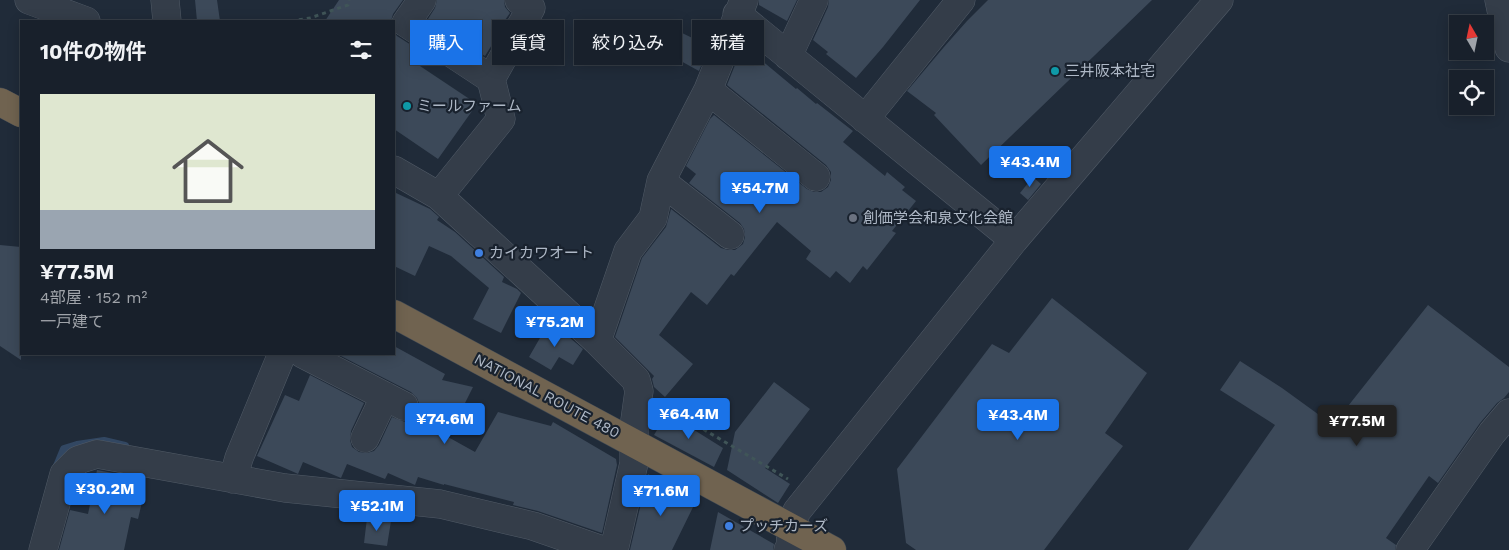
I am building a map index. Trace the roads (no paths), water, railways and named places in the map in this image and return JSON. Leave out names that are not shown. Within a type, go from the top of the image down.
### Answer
[{"type":"highway","points":[[0,102],[20,112]]},
{"type":"highway","name":"NATIONAL ROUTE 480","points":[[395,315],[634,443],[789,539],[832,550]]},
{"type":"street","points":[[29,0],[83,20]]},
{"type":"street","points":[[164,0],[167,20]]},
{"type":"street","points":[[422,0],[406,23],[491,79],[501,119],[439,196]]},
{"type":"street","points":[[491,79],[531,8],[519,0]]},
{"type":"street","points":[[788,56],[814,0]]},
{"type":"street","points":[[865,119],[961,0]]},
{"type":"street","points":[[789,539],[797,511],[1014,240],[1219,0]]},
{"type":"street","points":[[1499,0],[1509,48]]},
{"type":"street","points":[[597,341],[628,251],[653,218],[661,181],[708,90],[741,7],[788,56],[1014,240]]},
{"type":"street","points":[[708,90],[816,177]]},
{"type":"street","points":[[395,171],[439,196],[597,341],[636,380],[639,392],[634,427],[634,463],[614,550]]},
{"type":"street","points":[[661,181],[730,235]]},
{"type":"street","points":[[233,479],[239,458],[282,355]]},
{"type":"street","points":[[305,355],[395,401],[365,438]]},
{"type":"street","points":[[1410,550],[1503,429]]},
{"type":"street","points":[[43,550],[64,474],[78,460],[97,454],[285,488],[440,504],[533,526],[602,550]]},
{"type":"waterway","points":[[57,466],[64,449],[77,445],[104,441],[125,446]]},
{"type":"place","name":"三井阪本社宅","points":[[1055,71]]},
{"type":"place","name":"ミールファーム","points":[[407,106]]},
{"type":"place","name":"創価学会和泉文化会館","points":[[853,218]]},
{"type":"place","name":"カイカワオート","points":[[479,253]]},
{"type":"place","name":"プッチカーズ","points":[[729,526]]}]
